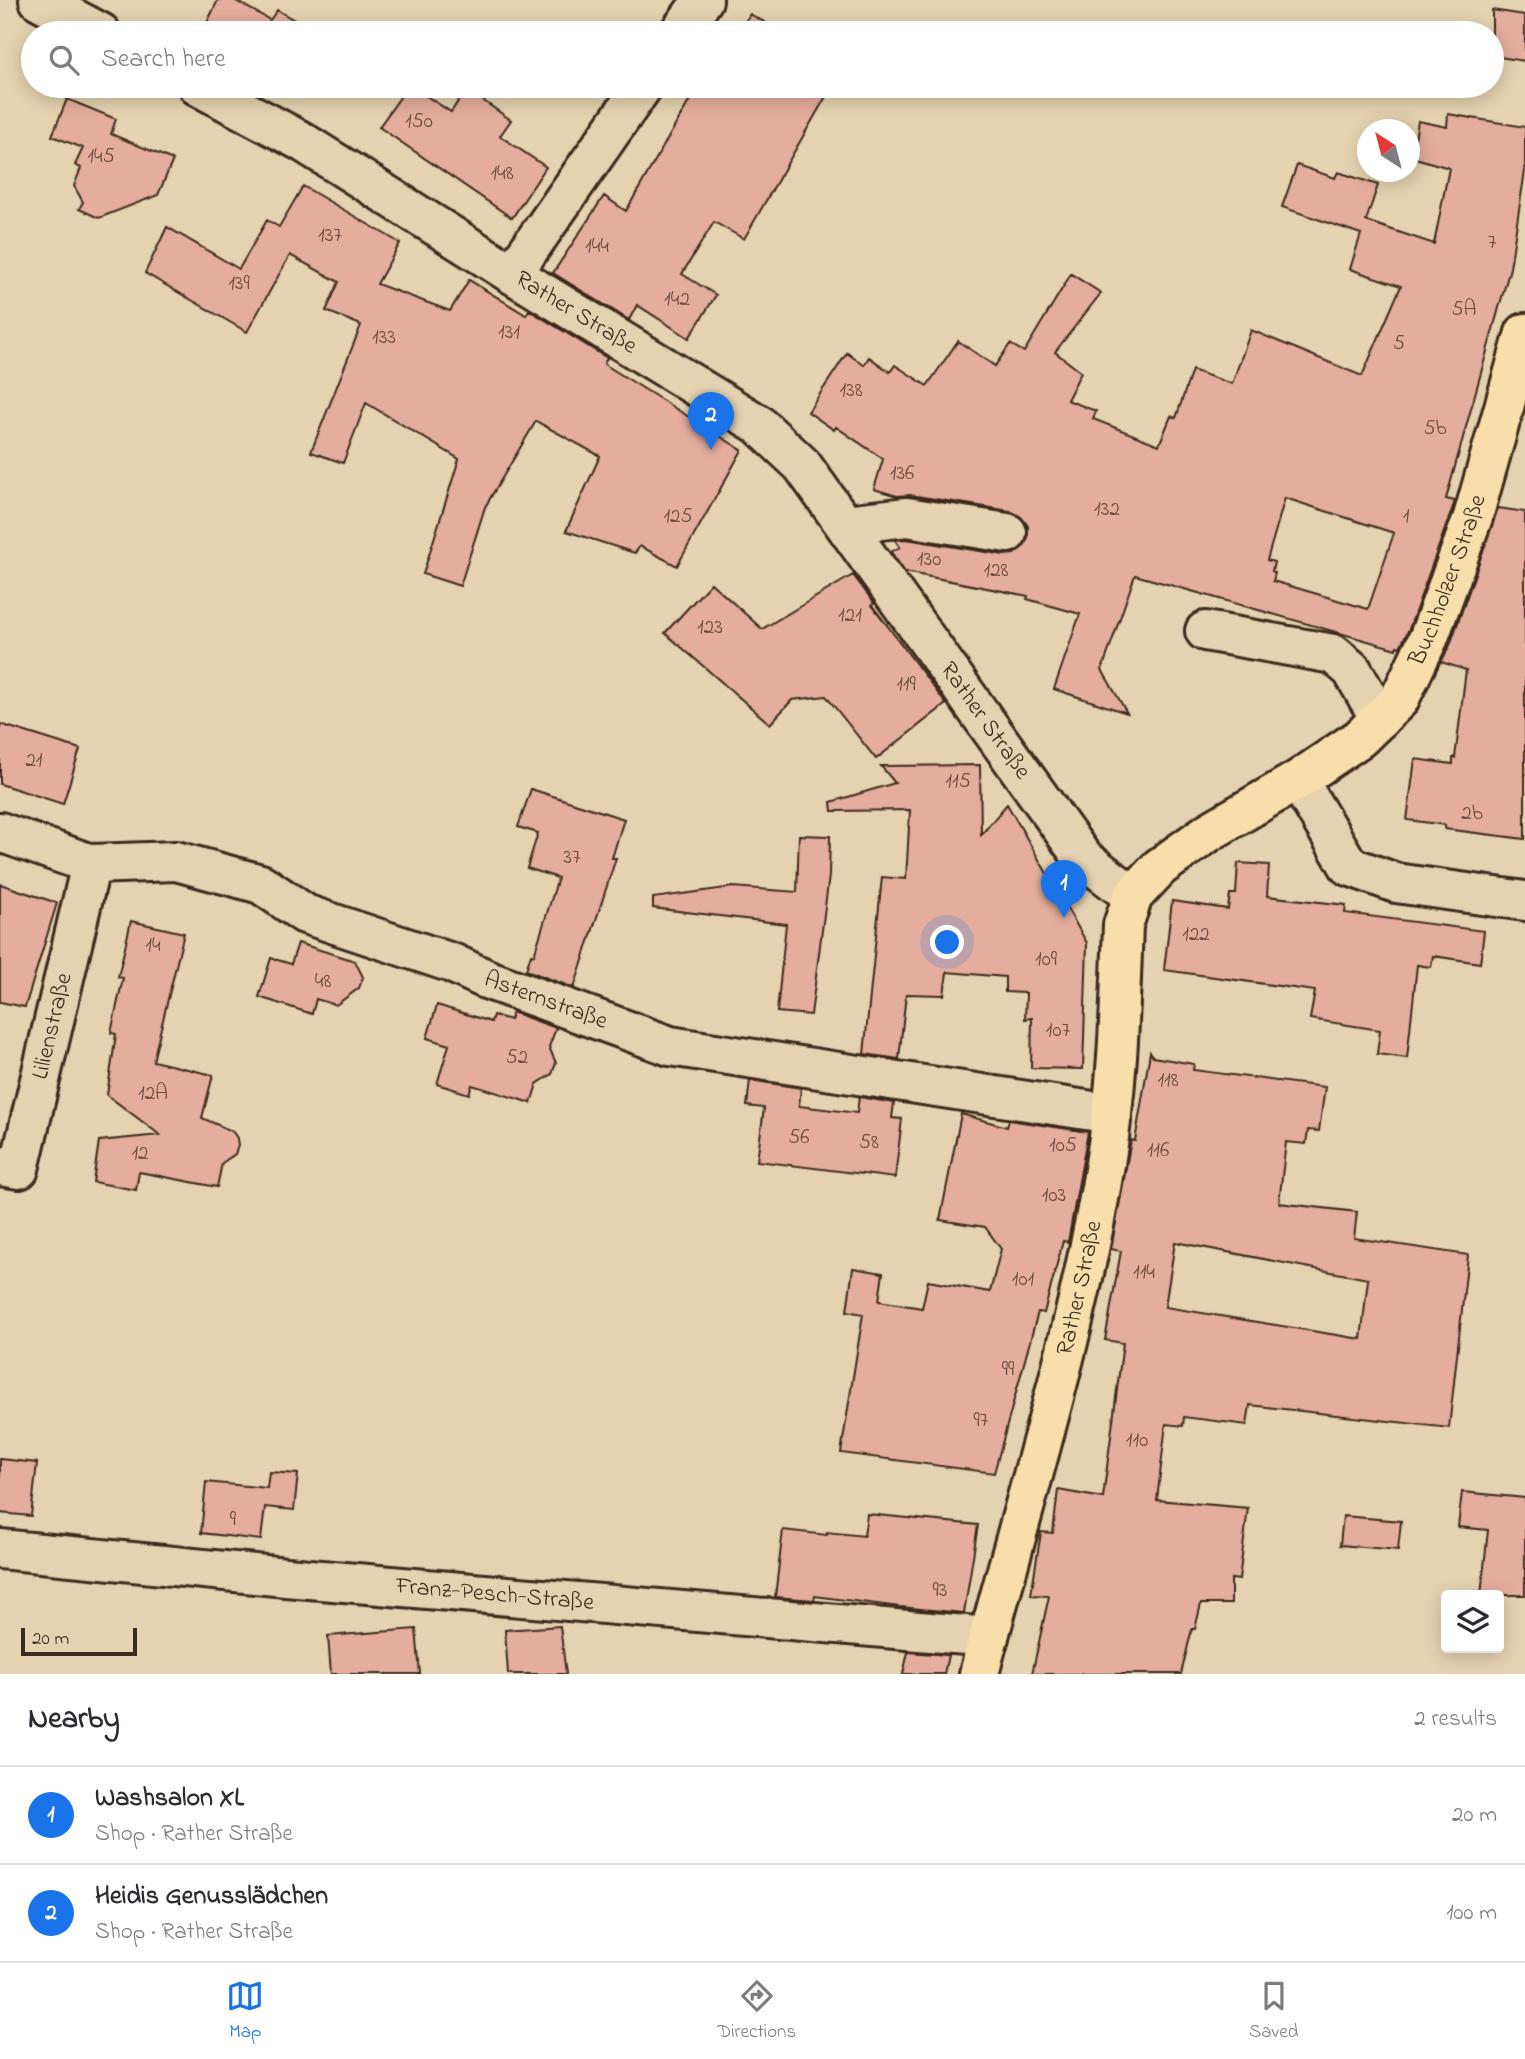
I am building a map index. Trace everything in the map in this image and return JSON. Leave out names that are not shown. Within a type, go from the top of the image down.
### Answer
[{"type":"main road","name":"Buchholzer Straße","points":[[1133,896],[1160,866],[1209,832],[1298,780],[1360,737],[1399,700],[1429,637],[1473,517],[1525,333]]},
{"type":"main road","name":"Rather Straße","points":[[979,1674],[1073,1321],[1105,1165],[1112,1114],[1123,925],[1133,896]]},
{"type":"street","points":[[39,0],[78,21]]},
{"type":"street","points":[[688,21],[703,0]]},
{"type":"street","name":"Rather Straße","points":[[220,98],[301,142],[758,424],[802,465],[1083,858],[1133,896]]},
{"type":"street","points":[[512,274],[635,98]]},
{"type":"street","points":[[845,524],[907,517],[1007,533]]},
{"type":"street","points":[[1205,631],[1334,654],[1352,670],[1380,719]]},
{"type":"street","points":[[1298,780],[1349,866],[1396,883],[1525,901]]},
{"type":"street","name":"Asternstraße","points":[[0,832],[91,863],[176,861],[261,884],[304,914],[452,963],[486,979],[670,1046],[1112,1114]]},
{"type":"street","name":"Lilienstraße","points":[[0,1166],[19,1169],[91,863]]},
{"type":"street","name":"Franz-Pesch-Straße","points":[[0,1549],[300,1578],[989,1637]]},
{"type":"building","points":[[218,0],[234,0],[270,20],[277,10],[296,21],[208,21]]},
{"type":"building","points":[[1492,10],[1525,15],[1525,61],[1504,58],[1504,21],[1492,21]]},
{"type":"building","points":[[750,14],[763,21],[746,21]]},
{"type":"building","points":[[400,98],[429,98],[451,112],[460,98],[479,98],[511,120],[500,136],[546,167],[512,218],[379,127]]},
{"type":"building","points":[[691,98],[825,98],[744,239],[714,222],[682,274],[716,295],[689,338],[637,305],[629,320],[553,273],[604,196],[626,211]]},
{"type":"building","points":[[67,99],[116,119],[111,134],[173,160],[158,195],[99,218],[79,209],[83,202],[74,186],[81,168],[75,165],[83,148],[52,136]]},
{"type":"building","points":[[1448,114],[1525,127],[1525,171],[1510,268],[1446,499],[1455,501],[1400,647],[1397,646],[1396,649],[1135,575],[1102,670],[1127,713],[1054,689],[1080,614],[1027,599],[1028,596],[905,572],[891,552],[900,547],[895,540],[906,539],[1004,555],[1014,554],[1024,546],[1028,537],[1028,526],[1021,517],[1010,511],[910,495],[897,496],[874,489],[883,459],[836,427],[834,430],[808,412],[847,353],[864,365],[869,357],[890,372],[895,365],[927,386],[958,341],[995,366],[1010,344],[1024,352],[1071,274],[1101,293],[1055,352],[1081,372],[1067,400],[1096,411],[1093,419],[1159,445],[1171,416],[1176,418],[1192,370],[1232,384],[1251,330],[1362,376],[1401,286],[1350,269],[1361,234],[1282,207],[1297,165],[1335,178],[1338,172],[1357,178],[1357,182],[1378,185],[1366,221],[1434,244],[1449,168],[1420,159],[1420,121],[1447,127]],"holes":[[[1285,498],[1394,533],[1368,609],[1273,581],[1274,562],[1267,560]]]},
{"type":"building","points":[[303,186],[400,243],[377,284],[450,311],[469,280],[526,315],[529,310],[607,358],[604,364],[742,450],[677,566],[640,546],[635,553],[566,531],[600,456],[536,421],[485,507],[460,586],[423,574],[459,459],[366,403],[343,463],[311,452],[361,325],[326,311],[339,282],[290,255],[247,332],[145,273],[167,227],[239,269],[267,220],[279,227]]},
{"type":"building","points":[[1498,508],[1525,512],[1525,839],[1445,829],[1445,825],[1407,820],[1415,759],[1453,764],[1455,758],[1466,670],[1441,662],[1450,645]]},
{"type":"building","points":[[853,575],[874,603],[872,605],[946,704],[876,759],[826,696],[792,700],[770,724],[665,633],[711,583],[762,629]]},
{"type":"building","points":[[0,724],[80,749],[63,804],[0,784]]},
{"type":"building","points":[[980,765],[981,835],[1007,804],[1087,943],[1083,1069],[1031,1068],[1032,1018],[1025,1019],[1026,993],[1005,992],[1005,977],[947,972],[944,995],[906,994],[899,1059],[864,1054],[882,877],[906,879],[910,810],[832,811],[831,802],[895,783],[881,766]]},
{"type":"building","points":[[531,789],[624,819],[612,858],[616,858],[574,988],[526,970],[531,954],[534,955],[558,878],[527,868],[538,833],[518,827]]},
{"type":"building","points":[[799,835],[830,836],[829,876],[811,1015],[777,1012],[786,924],[653,908],[653,898],[733,887],[797,892]]},
{"type":"building","points":[[1238,863],[1269,865],[1267,896],[1346,905],[1345,913],[1484,931],[1480,963],[1433,956],[1431,967],[1417,965],[1407,1058],[1377,1054],[1380,1030],[1310,1019],[1315,991],[1164,970],[1172,901],[1228,909],[1230,894],[1236,894]]},
{"type":"building","points":[[0,884],[57,903],[25,1007],[0,1002]]},
{"type":"building","points":[[131,921],[184,933],[153,1061],[213,1075],[202,1118],[232,1131],[238,1146],[235,1154],[222,1163],[217,1187],[139,1172],[136,1190],[93,1182],[99,1141],[160,1135],[107,1095],[116,1034],[111,1033],[123,978],[118,977]]},
{"type":"building","points":[[298,943],[355,961],[363,977],[359,988],[336,1005],[316,999],[312,1014],[259,997],[271,958],[291,964]]},
{"type":"building","points":[[437,1005],[491,1022],[493,1015],[510,1020],[512,1012],[556,1028],[549,1047],[556,1063],[552,1074],[537,1084],[531,1103],[472,1085],[469,1094],[437,1084],[449,1045],[427,1038]]},
{"type":"building","points":[[1150,1052],[1153,1057],[1194,1064],[1193,1070],[1325,1087],[1319,1131],[1308,1130],[1306,1144],[1286,1142],[1279,1203],[1357,1212],[1354,1238],[1468,1255],[1449,1428],[1250,1405],[1247,1425],[1184,1417],[1183,1426],[1166,1424],[1157,1500],[1248,1508],[1239,1580],[1231,1579],[1231,1604],[1201,1604],[1181,1674],[1032,1674],[1049,1596],[1031,1595],[1041,1532],[1053,1533],[1058,1490],[1103,1498],[1123,1343],[1105,1340],[1121,1251],[1111,1249],[1131,1140],[1135,1141]],"holes":[[[1175,1242],[1368,1279],[1361,1339],[1165,1307]]]},
{"type":"building","points":[[750,1080],[801,1088],[799,1106],[857,1113],[859,1097],[894,1103],[892,1118],[902,1119],[895,1178],[757,1161],[764,1108],[747,1106]]},
{"type":"building","points":[[961,1114],[1007,1127],[1009,1120],[1088,1132],[1068,1242],[1063,1241],[1044,1313],[1038,1312],[994,1473],[841,1453],[863,1314],[847,1311],[853,1268],[883,1273],[879,1301],[922,1308],[928,1281],[990,1292],[1001,1249],[985,1227],[940,1220]]},
{"type":"building","points":[[0,1459],[37,1463],[31,1516],[0,1513]]},
{"type":"building","points":[[269,1472],[298,1474],[294,1510],[265,1507],[261,1540],[201,1533],[206,1482],[267,1488]]},
{"type":"building","points":[[1462,1492],[1525,1498],[1525,1595],[1504,1595],[1504,1590],[1482,1590],[1488,1530],[1458,1527]]},
{"type":"building","points":[[867,1514],[978,1525],[964,1613],[815,1596],[814,1600],[775,1597],[783,1530],[864,1536]]},
{"type":"building","points":[[1343,1516],[1401,1521],[1398,1550],[1340,1545]]},
{"type":"building","points":[[560,1626],[566,1674],[508,1674],[505,1630]]},
{"type":"building","points":[[416,1629],[420,1674],[331,1674],[328,1636]]},
{"type":"building","points":[[908,1652],[948,1655],[944,1674],[903,1674]]},
{"type":"place","name":"Heidis Genusslädchen","points":[[711,450]]},
{"type":"place","name":"Washsalon XL","points":[[1064,918]]}]
